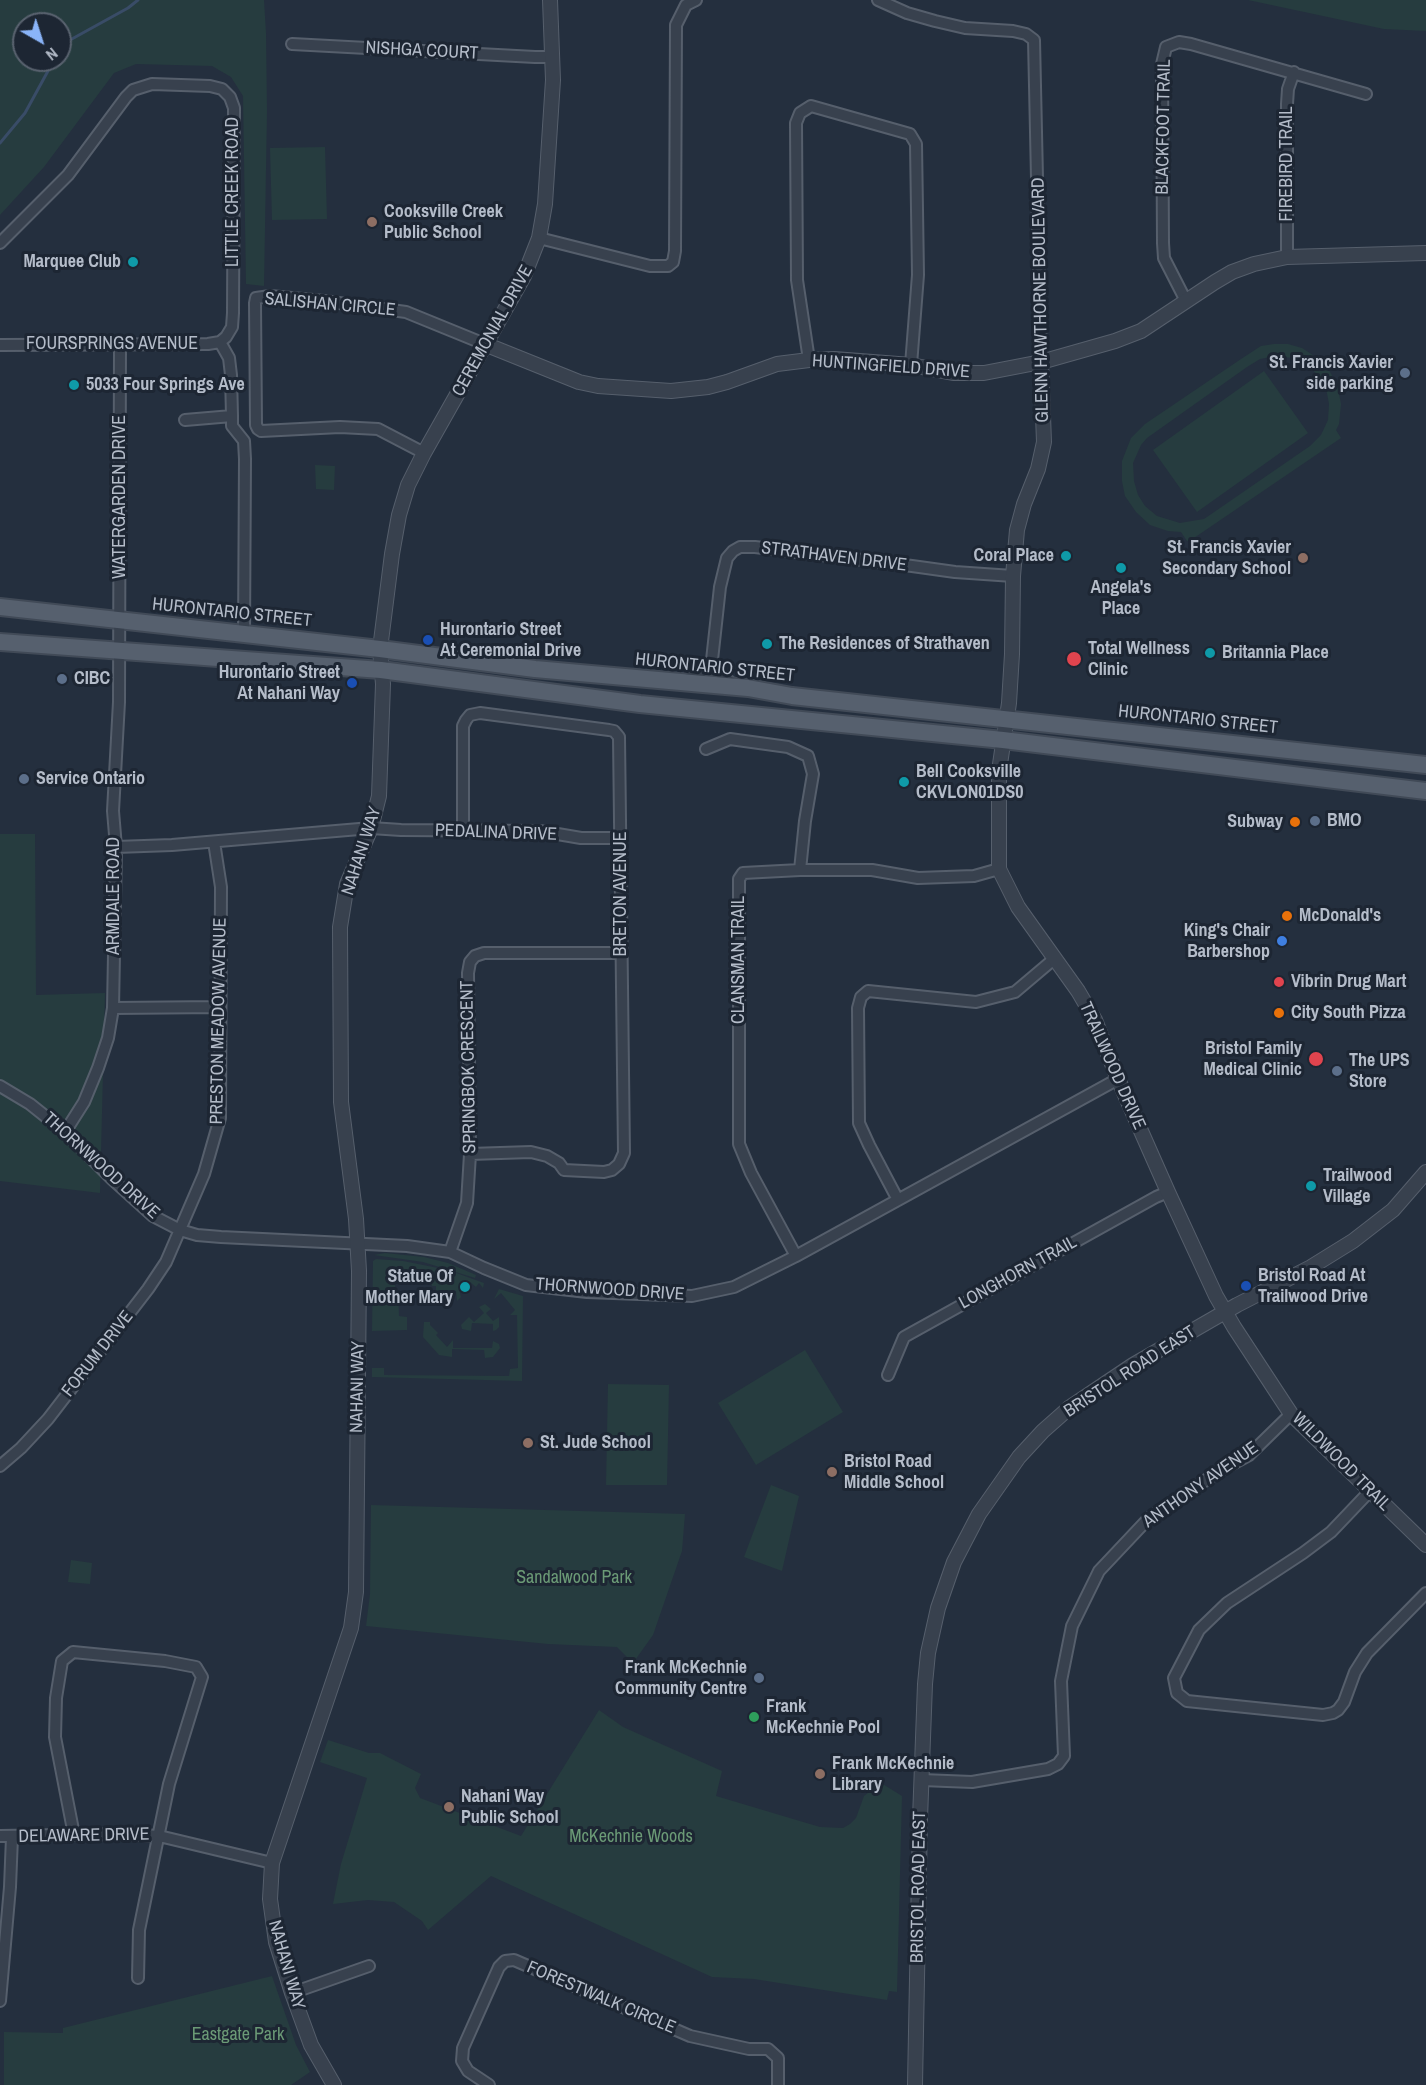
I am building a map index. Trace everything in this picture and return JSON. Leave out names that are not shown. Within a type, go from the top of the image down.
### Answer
[{"type":"main road","name":"HURONTARIO STREET","points":[[0,607],[523,667],[748,688],[792,696],[1426,765]]},
{"type":"main road","points":[[0,642],[381,670],[664,706],[1003,740],[1426,791]]},
{"type":"street","name":"CEREMONIAL DRIVE","points":[[380,649],[392,554],[399,515],[408,485],[524,276],[539,238],[545,193],[553,57],[550,0]]},
{"type":"street","points":[[539,238],[650,266],[668,266],[673,262],[675,251],[676,25],[686,5],[696,0]]},
{"type":"street","name":"GLENN HAWTHORNE BOULEVARD","points":[[878,0],[907,13],[935,21],[965,28],[1013,31],[1026,34],[1035,40],[1044,442],[1038,469],[1024,504],[1017,530],[1012,576],[1013,639],[1006,719]]},
{"type":"street","name":"BLACKFOOT TRAIL","points":[[1186,301],[1164,258],[1162,64],[1166,47],[1179,42],[1191,44],[1366,94]]},
{"type":"street","name":"NISHGA COURT","points":[[292,44],[553,57]]},
{"type":"street","name":"FIREBIRD TRAIL","points":[[1287,257],[1287,104],[1288,89],[1294,72]]},
{"type":"street","name":"LITTLE CREEK ROAD","points":[[0,243],[68,175],[126,96],[133,90],[152,84],[218,87],[229,95],[234,108],[233,324],[230,333],[222,340]]},
{"type":"street","points":[[809,360],[797,280],[796,123],[800,113],[811,106],[910,134],[916,144],[918,275],[911,365]]},
{"type":"street","name":"HUNTINGFIELD DRIVE","points":[[487,345],[579,382],[598,386],[671,391],[708,387],[777,364],[809,360],[834,359],[911,365],[953,373],[984,373],[1041,362],[1141,332],[1232,272],[1254,264],[1287,257],[1426,253]]},
{"type":"street","name":"SALISHAN CIRCLE","points":[[424,453],[378,429],[340,427],[261,431],[258,429],[256,425],[256,298],[261,296],[324,301],[405,312],[487,345]]},
{"type":"street","points":[[222,340],[229,358],[231,375],[232,426],[244,441],[244,634]]},
{"type":"street","name":"FOURSPRINGS AVENUE","points":[[0,345],[208,344],[222,340]]},
{"type":"street","name":"WATERGARDEN DRIVE","points":[[118,650],[120,345]]},
{"type":"street","points":[[185,420],[232,416]]},
{"type":"street","name":"STRATHAVEN DRIVE","points":[[712,660],[720,587],[727,558],[733,550],[740,547],[955,572],[1012,576]]},
{"type":"street","name":"NAHANI WAY","points":[[334,2085],[311,2045],[292,1993],[272,1926],[270,1899],[272,1863],[351,1628],[355,1607],[359,1271],[356,1219],[341,1102],[340,927],[347,884],[371,828],[379,796],[383,684],[380,649]]},
{"type":"street","name":"ARMDALE ROAD","points":[[65,1132],[84,1102],[98,1068],[108,1038],[113,1008],[116,847],[113,811],[119,702],[118,650]]},
{"type":"street","points":[[680,682],[693,678],[712,660],[722,675],[731,683],[748,688]]},
{"type":"street","name":"BRETON AVENUE","points":[[463,831],[463,726],[468,717],[477,713],[609,730],[616,733],[621,742],[624,1153],[619,1164],[612,1170],[604,1172],[571,1172],[564,1170],[559,1163],[547,1156],[531,1152],[470,1154]]},
{"type":"street","name":"TRAILWOOD DRIVE","points":[[1006,719],[998,793],[999,869],[1018,907],[1095,1020],[1118,1079],[1168,1192],[1226,1312]]},
{"type":"street","points":[[706,749],[730,739],[788,747],[808,756],[813,774],[800,870]]},
{"type":"street","name":"PEDALINA DRIVE","points":[[116,847],[214,842],[371,828],[540,831],[581,838],[621,838]]},
{"type":"street","name":"PRESTON MEADOW AVENUE","points":[[180,1230],[204,1174],[219,1127],[221,887],[214,842]]},
{"type":"street","name":"CLANSMAN TRAIL","points":[[796,1256],[751,1173],[739,1144],[739,879],[744,873],[800,870],[872,870],[918,878],[974,876],[999,869]]},
{"type":"street","name":"SPRINGBOK CRESCENT","points":[[450,1252],[468,1203],[470,1154],[468,973],[470,962],[475,956],[483,953],[621,953]]},
{"type":"street","points":[[898,1200],[868,1145],[859,1123],[858,1008],[861,997],[868,991],[976,1002],[1015,992],[1054,959]]},
{"type":"street","points":[[113,1008],[219,1007]]},
{"type":"street","name":"THORNWOOD DRIVE","points":[[0,1086],[30,1104],[65,1132],[153,1216],[180,1230],[221,1237],[407,1246],[450,1252],[484,1269],[526,1285],[587,1292],[692,1296],[734,1287],[796,1256],[1118,1079]]},
{"type":"street","name":"BRISTOL ROAD EAST","points":[[915,2085],[925,1684],[934,1622],[954,1562],[979,1514],[1019,1457],[1069,1408],[1133,1365],[1311,1267],[1353,1241],[1393,1210],[1426,1172]]},
{"type":"street","name":"LONGHORN TRAIL","points":[[888,1375],[904,1337],[1168,1192]]},
{"type":"street","name":"FORUM DRIVE","points":[[0,1466],[21,1448],[48,1419],[148,1289],[166,1262],[180,1230]]},
{"type":"street","name":"WILDWOOD TRAIL","points":[[1226,1312],[1291,1414],[1426,1545]]},
{"type":"street","name":"ANTHONY AVENUE","points":[[922,1780],[972,1782],[1048,1769],[1058,1764],[1064,1756],[1061,1681],[1072,1626],[1099,1571],[1148,1519],[1221,1470],[1249,1455],[1291,1414]]},
{"type":"street","points":[[1370,1491],[1331,1532],[1227,1603],[1199,1630],[1174,1678],[1177,1693],[1187,1701],[1323,1714],[1333,1713],[1344,1702],[1355,1672],[1367,1653],[1426,1593]]},
{"type":"street","points":[[74,1835],[55,1737],[56,1698],[62,1661],[73,1652],[196,1667],[202,1677],[169,1784],[139,1930],[138,1978]]},
{"type":"street","name":"DELAWARE DRIVE","points":[[0,1836],[122,1834],[159,1836],[272,1863]]},
{"type":"street","points":[[0,2001],[12,1837]]},
{"type":"street","name":"FORESTWALK CIRCLE","points":[[489,2085],[468,2071],[462,2061],[463,2048],[499,1967],[505,1960],[514,1960],[690,2036],[749,2049],[768,2049],[778,2058],[778,2085]]},
{"type":"street","points":[[292,1993],[369,1966]]},
{"type":"green space","points":[[0,0],[264,0],[267,111],[264,286],[246,284],[243,96],[231,77],[212,66],[136,64],[114,73],[44,167],[0,215]]},
{"type":"green space","points":[[1248,0],[1426,0],[1426,31],[1384,29]]},
{"type":"green space","points":[[325,147],[327,219],[272,220],[270,148]]},
{"type":"green space","points":[[1288,344],[1302,348],[1322,361],[1337,384],[1341,404],[1339,424],[1336,430],[1341,438],[1191,540],[1187,541],[1181,532],[1168,531],[1150,525],[1136,512],[1125,496],[1122,461],[1131,438],[1145,424],[1261,346]],"holes":[[[1276,356],[1292,358],[1306,364],[1318,375],[1326,388],[1329,404],[1328,420],[1321,435],[1310,446],[1204,519],[1180,523],[1157,516],[1145,506],[1138,495],[1134,481],[1133,463],[1141,445],[1147,438],[1260,359]]]},
{"type":"green space","points":[[1264,371],[1308,433],[1197,512],[1153,450]]},
{"type":"green space","points":[[315,465],[335,466],[334,490],[316,489]]},
{"type":"green space","points":[[0,834],[35,834],[36,995],[105,993],[100,1193],[0,1181]]},
{"type":"green space","points":[[385,1253],[424,1257],[448,1263],[476,1275],[475,1278],[423,1262],[374,1255]]},
{"type":"green space","points":[[376,1259],[403,1261],[448,1270],[484,1283],[483,1288],[479,1283],[476,1287],[470,1282],[461,1281],[459,1289],[461,1297],[457,1301],[456,1291],[436,1291],[436,1286],[432,1286],[431,1281],[395,1277],[399,1316],[407,1317],[407,1330],[372,1331],[373,1261]]},
{"type":"green space","points":[[499,1289],[523,1296],[522,1381],[372,1377],[372,1368],[384,1368],[384,1375],[509,1376],[510,1369],[518,1368],[517,1315],[510,1315],[515,1310],[501,1293],[494,1299]]},
{"type":"green space","points":[[485,1304],[491,1309],[486,1313],[493,1321],[499,1317],[499,1327],[493,1331],[493,1324],[472,1323],[471,1331],[462,1329],[461,1325],[469,1317],[474,1322],[484,1313],[479,1307]]},
{"type":"green space","points":[[424,1322],[430,1322],[438,1333],[436,1335],[447,1347],[453,1340],[453,1348],[492,1348],[493,1341],[499,1344],[500,1348],[493,1357],[485,1358],[484,1350],[452,1349],[452,1357],[439,1355],[423,1337]]},
{"type":"green space","points":[[805,1350],[843,1412],[756,1465],[718,1403]]},
{"type":"green space","points":[[608,1384],[669,1385],[667,1485],[606,1485]]},
{"type":"green space","points":[[771,1485],[799,1496],[782,1571],[744,1557]]},
{"type":"green space","name":"Sandalwood Park","points":[[371,1505],[685,1514],[682,1551],[653,1635],[633,1663],[617,1647],[548,1644],[366,1626],[370,1594]]},
{"type":"green space","points":[[71,1560],[92,1563],[90,1584],[68,1582]]},
{"type":"green space","name":"McKechnie Woods","points":[[599,1710],[623,1727],[722,1771],[716,1796],[820,1827],[843,1828],[850,1824],[856,1818],[864,1796],[881,1783],[902,1796],[897,1992],[889,1991],[887,2000],[754,1979],[712,1977],[491,1876],[428,1930],[422,1921],[394,1902],[368,1900],[333,1904],[341,1864],[367,1778],[320,1762],[328,1740],[369,1753],[380,1753],[421,1774],[415,1788],[420,1798],[521,1836]]},
{"type":"green space","name":"Eastgate Park","points":[[272,1976],[296,2045],[310,2072],[291,2085],[4,2085],[4,2032],[63,2033],[63,2028]]},
{"type":"waterway","points":[[72,39],[128,8],[138,0]]},
{"type":"waterway","points":[[0,143],[25,113],[47,72]]},
{"type":"place","name":"Cooksville Creek Public School","points":[[372,222]]},
{"type":"place","name":"Marquee Club","points":[[133,262]]},
{"type":"place","name":"St. Francis Xavier side parking","points":[[1405,373]]},
{"type":"place","name":"5033 Four Springs Ave","points":[[74,385]]},
{"type":"place","name":"Coral Place","points":[[1066,556]]},
{"type":"place","name":"St. Francis Xavier Secondary School","points":[[1303,558]]},
{"type":"place","name":"Angela's Place","points":[[1121,568]]},
{"type":"place","name":"Hurontario Street At Ceremonial Drive","points":[[428,640]]},
{"type":"place","name":"The Residences of Strathaven","points":[[767,644]]},
{"type":"place","name":"Britannia Place","points":[[1210,653]]},
{"type":"place","name":"Total Wellness Clinic","points":[[1074,659]]},
{"type":"place","name":"CIBC","points":[[62,679]]},
{"type":"place","name":"Hurontario Street At Nahani Way","points":[[352,683]]},
{"type":"place","name":"Service Ontario","points":[[24,779]]},
{"type":"place","name":"Bell Cooksville CKVLON01DS0","points":[[904,782]]},
{"type":"place","name":"BMO","points":[[1315,821]]},
{"type":"place","name":"Subway","points":[[1295,822]]},
{"type":"place","name":"McDonald's","points":[[1287,916]]},
{"type":"place","name":"King's Chair Barbershop","points":[[1282,941]]},
{"type":"place","name":"Vibrin Drug Mart","points":[[1279,982]]},
{"type":"place","name":"City South Pizza","points":[[1279,1013]]},
{"type":"place","name":"Bristol Family Medical Clinic","points":[[1316,1059]]},
{"type":"place","name":"The UPS Store","points":[[1337,1071]]},
{"type":"place","name":"Trailwood Village","points":[[1311,1186]]},
{"type":"place","name":"Bristol Road At Trailwood Drive","points":[[1246,1286]]},
{"type":"place","name":"Statue Of Mother Mary","points":[[465,1287]]},
{"type":"place","name":"St. Jude School","points":[[528,1443]]},
{"type":"place","name":"Bristol Road Middle School","points":[[832,1472]]},
{"type":"place","name":"Frank McKechnie Community Centre","points":[[759,1678]]},
{"type":"place","name":"Frank McKechnie Pool","points":[[754,1717]]},
{"type":"place","name":"Frank McKechnie Library","points":[[820,1774]]},
{"type":"place","name":"Nahani Way Public School","points":[[449,1807]]}]
